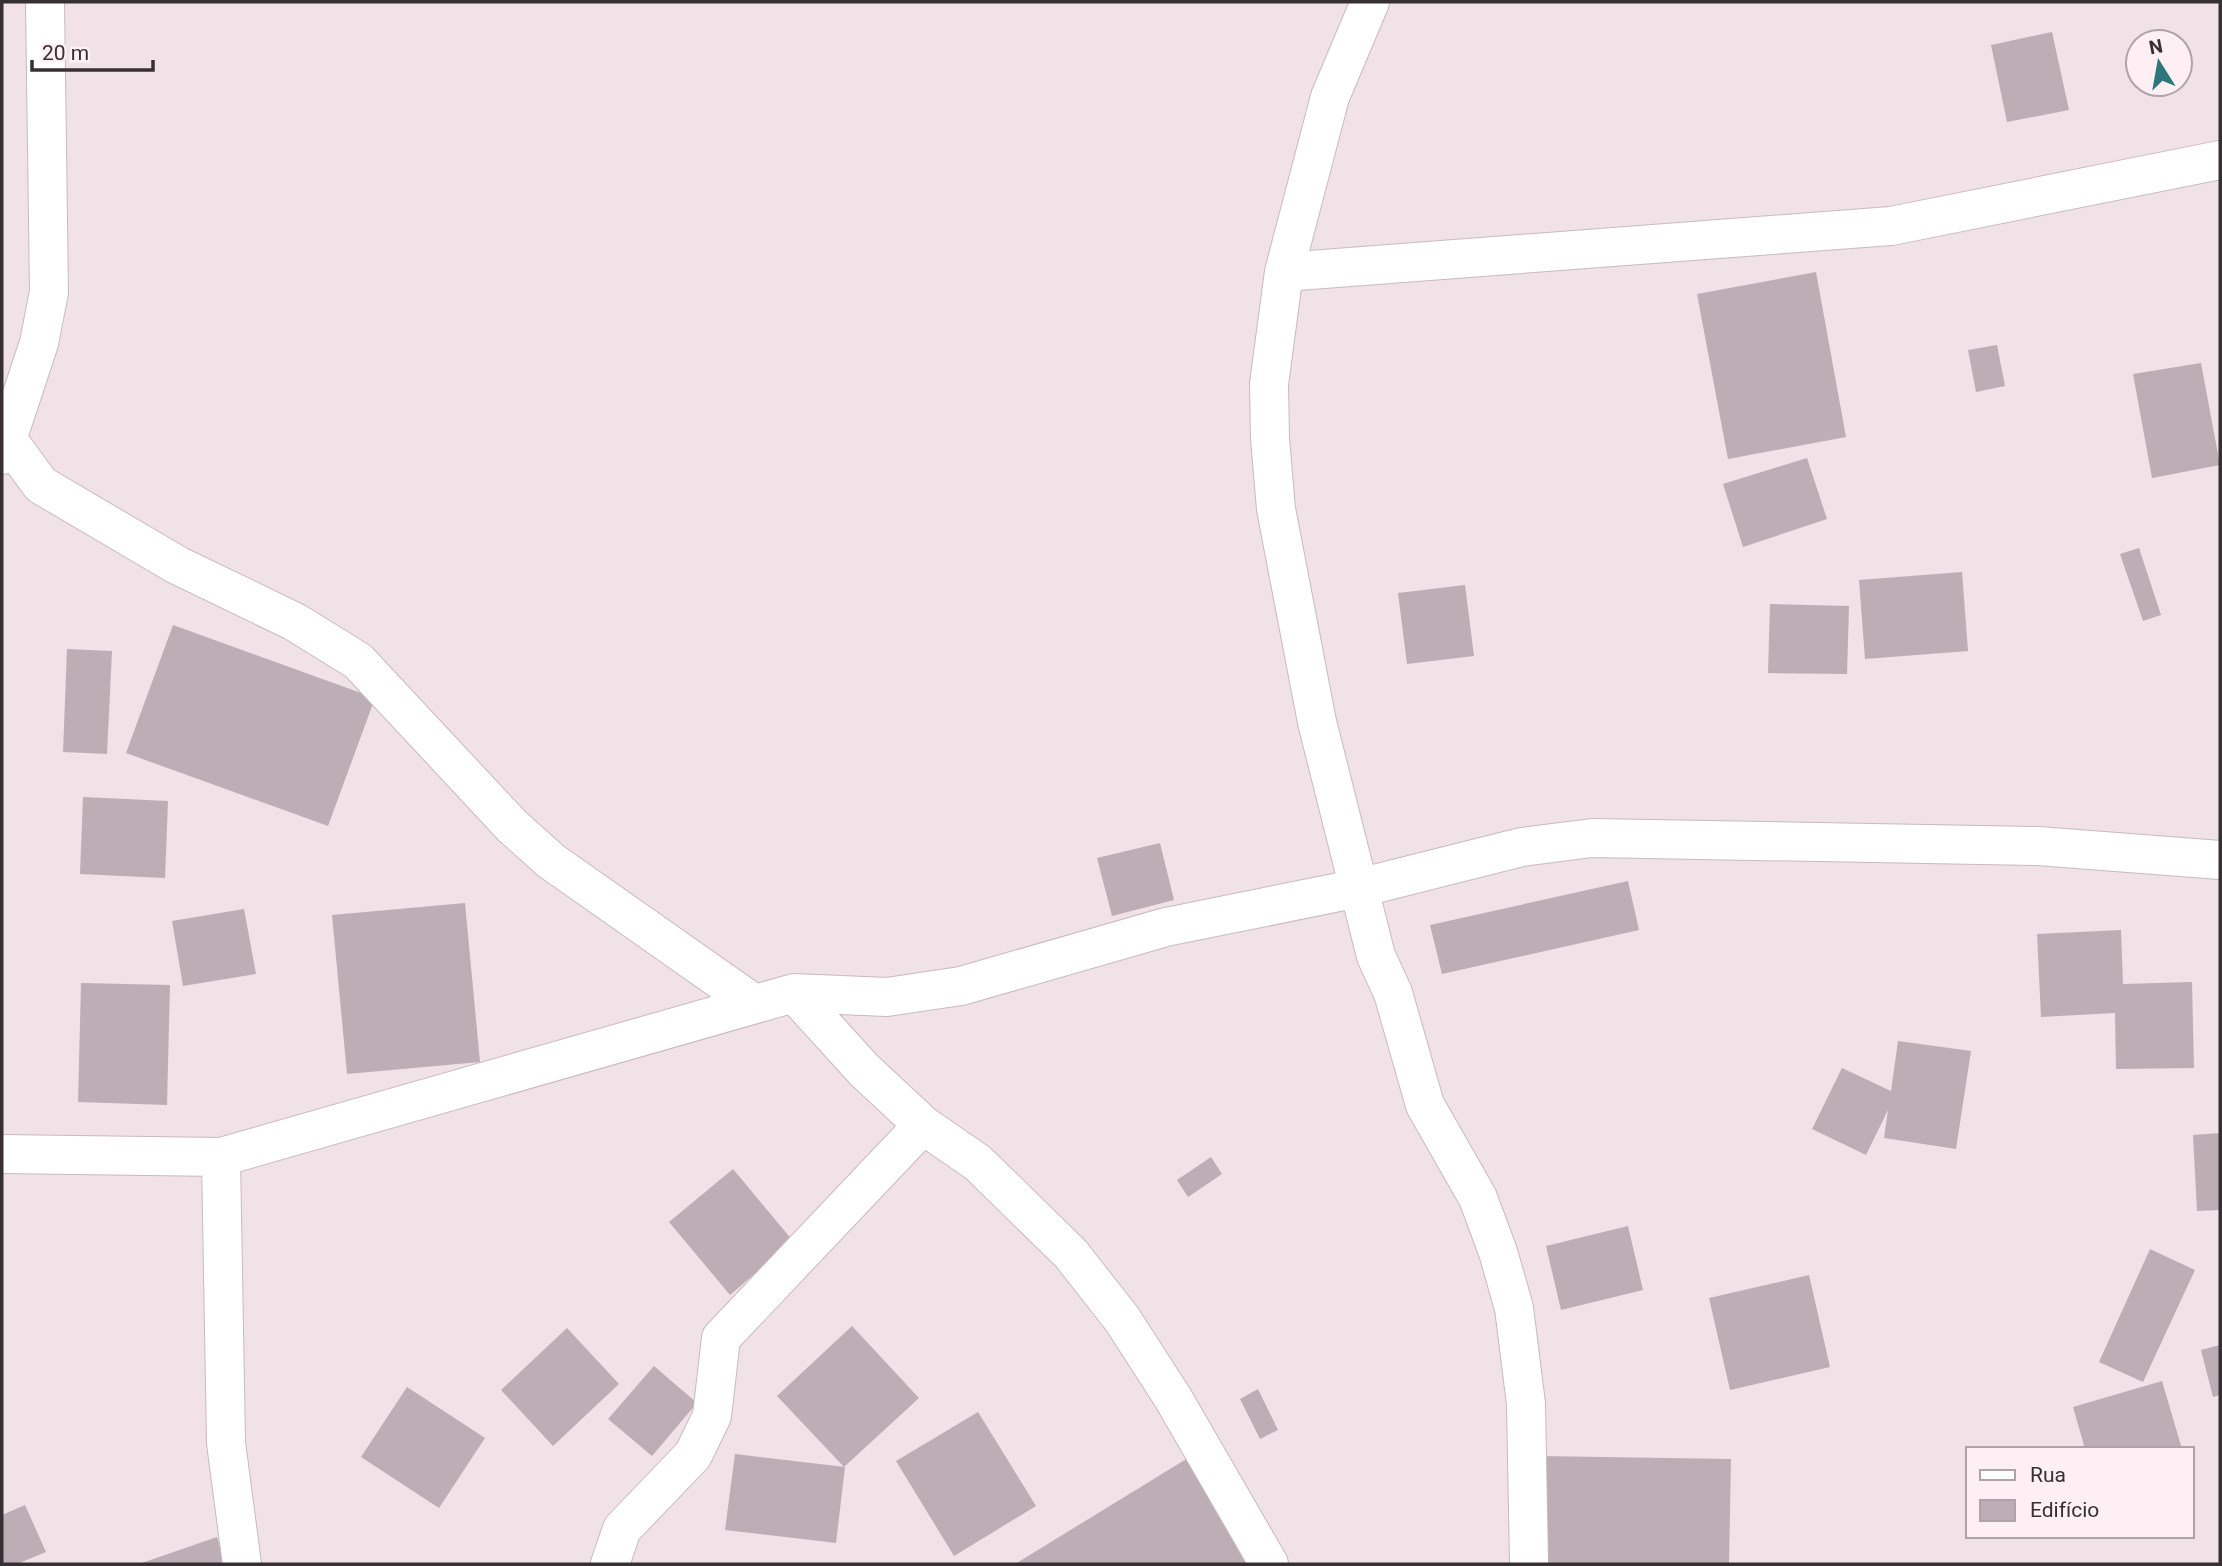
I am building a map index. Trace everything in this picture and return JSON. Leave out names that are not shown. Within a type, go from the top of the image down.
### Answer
[{"type":"street","points":[[45,2],[49,292],[39,343],[4,442],[41,485],[177,565],[295,622],[358,661],[512,826],[551,861],[753,1003]]},
{"type":"street","points":[[1370,2],[1330,97],[1284,272],[1269,384],[1276,509],[1317,722],[1376,956],[1393,993],[1425,1105],[1478,1198],[1498,1252],[1514,1308],[1525,1404],[1529,1564]]},
{"type":"street","points":[[1284,272],[1891,226],[2220,160]]},
{"type":"street","points":[[2,1154],[221,1157],[794,993],[887,997],[961,986],[1166,926],[1359,888],[1522,847],[1592,838],[2038,846],[2220,860]]},
{"type":"street","points":[[794,993],[864,1070],[923,1125],[978,1163],[1071,1254],[1122,1319],[1173,1398],[1269,1564]]},
{"type":"street","points":[[610,1564],[622,1529],[693,1455],[712,1416],[721,1338],[923,1125]]},
{"type":"street","points":[[221,1157],[226,1443],[242,1564]]},
{"type":"building","points":[[2052,32],[2069,110],[2007,122],[1991,45]]},
{"type":"building","points":[[1816,272],[1846,437],[1728,459],[1697,294]]},
{"type":"building","points":[[1997,345],[2005,386],[1976,392],[1968,350]]},
{"type":"building","points":[[2201,363],[2220,465],[2152,478],[2133,374]]},
{"type":"building","points":[[1807,458],[1827,519],[1743,547],[1723,484]]},
{"type":"building","points":[[2139,548],[2161,615],[2143,621],[2120,554]]},
{"type":"building","points":[[1962,572],[1968,651],[1865,659],[1859,580]]},
{"type":"building","points":[[1465,585],[1474,656],[1407,664],[1398,593]]},
{"type":"building","points":[[1770,604],[1849,606],[1847,674],[1768,673]]},
{"type":"building","points":[[173,625],[375,698],[328,826],[126,753]]},
{"type":"building","points":[[67,649],[112,651],[107,754],[63,752]]},
{"type":"building","points":[[83,797],[168,801],[165,878],[80,874]]},
{"type":"building","points":[[1160,843],[1174,900],[1112,916],[1097,858]]},
{"type":"building","points":[[1628,881],[1639,930],[1442,974],[1430,925]]},
{"type":"building","points":[[465,903],[480,1062],[347,1074],[332,915]]},
{"type":"building","points":[[244,909],[256,974],[183,986],[172,921]]},
{"type":"building","points":[[2121,930],[2123,984],[2192,982],[2194,1068],[2116,1069],[2115,1013],[2041,1017],[2037,934]]},
{"type":"building","points":[[81,983],[170,985],[167,1105],[78,1102]]},
{"type":"building","points":[[1898,1041],[1971,1051],[1956,1149],[1884,1138],[1888,1110],[1866,1155],[1812,1129],[1842,1068],[1891,1091]]},
{"type":"building","points":[[2220,1133],[2220,1210],[2197,1211],[2193,1135]]},
{"type":"building","points":[[1211,1157],[1222,1174],[1188,1197],[1177,1180]]},
{"type":"building","points":[[733,1169],[793,1241],[730,1295],[669,1222]]},
{"type":"building","points":[[1628,1226],[1643,1290],[1561,1310],[1546,1246]]},
{"type":"building","points":[[2150,1249],[2195,1270],[2143,1382],[2099,1362]]},
{"type":"building","points":[[1809,1275],[1830,1367],[1730,1390],[1709,1298]]},
{"type":"building","points":[[852,1326],[919,1398],[844,1467],[777,1396]]},
{"type":"building","points":[[567,1328],[619,1384],[553,1446],[501,1390]]},
{"type":"building","points":[[2220,1345],[2220,1395],[2213,1397],[2201,1350]]},
{"type":"building","points":[[654,1366],[697,1403],[652,1456],[608,1419]]},
{"type":"building","points":[[2162,1381],[2181,1447],[2084,1447],[2073,1407]]},
{"type":"building","points":[[407,1387],[485,1438],[439,1508],[361,1457]]},
{"type":"building","points":[[1258,1389],[1278,1430],[1260,1439],[1240,1399]]},
{"type":"building","points":[[978,1412],[1036,1506],[954,1556],[896,1461]]},
{"type":"building","points":[[735,1454],[845,1467],[836,1543],[725,1530]]},
{"type":"building","points":[[1539,1456],[1731,1459],[1729,1564],[1536,1564]]},
{"type":"building","points":[[1188,1458],[1254,1564],[1015,1564]]},
{"type":"building","points":[[25,1505],[46,1552],[17,1564],[2,1564],[2,1515]]},
{"type":"building","points":[[217,1537],[225,1564],[139,1564]]}]
